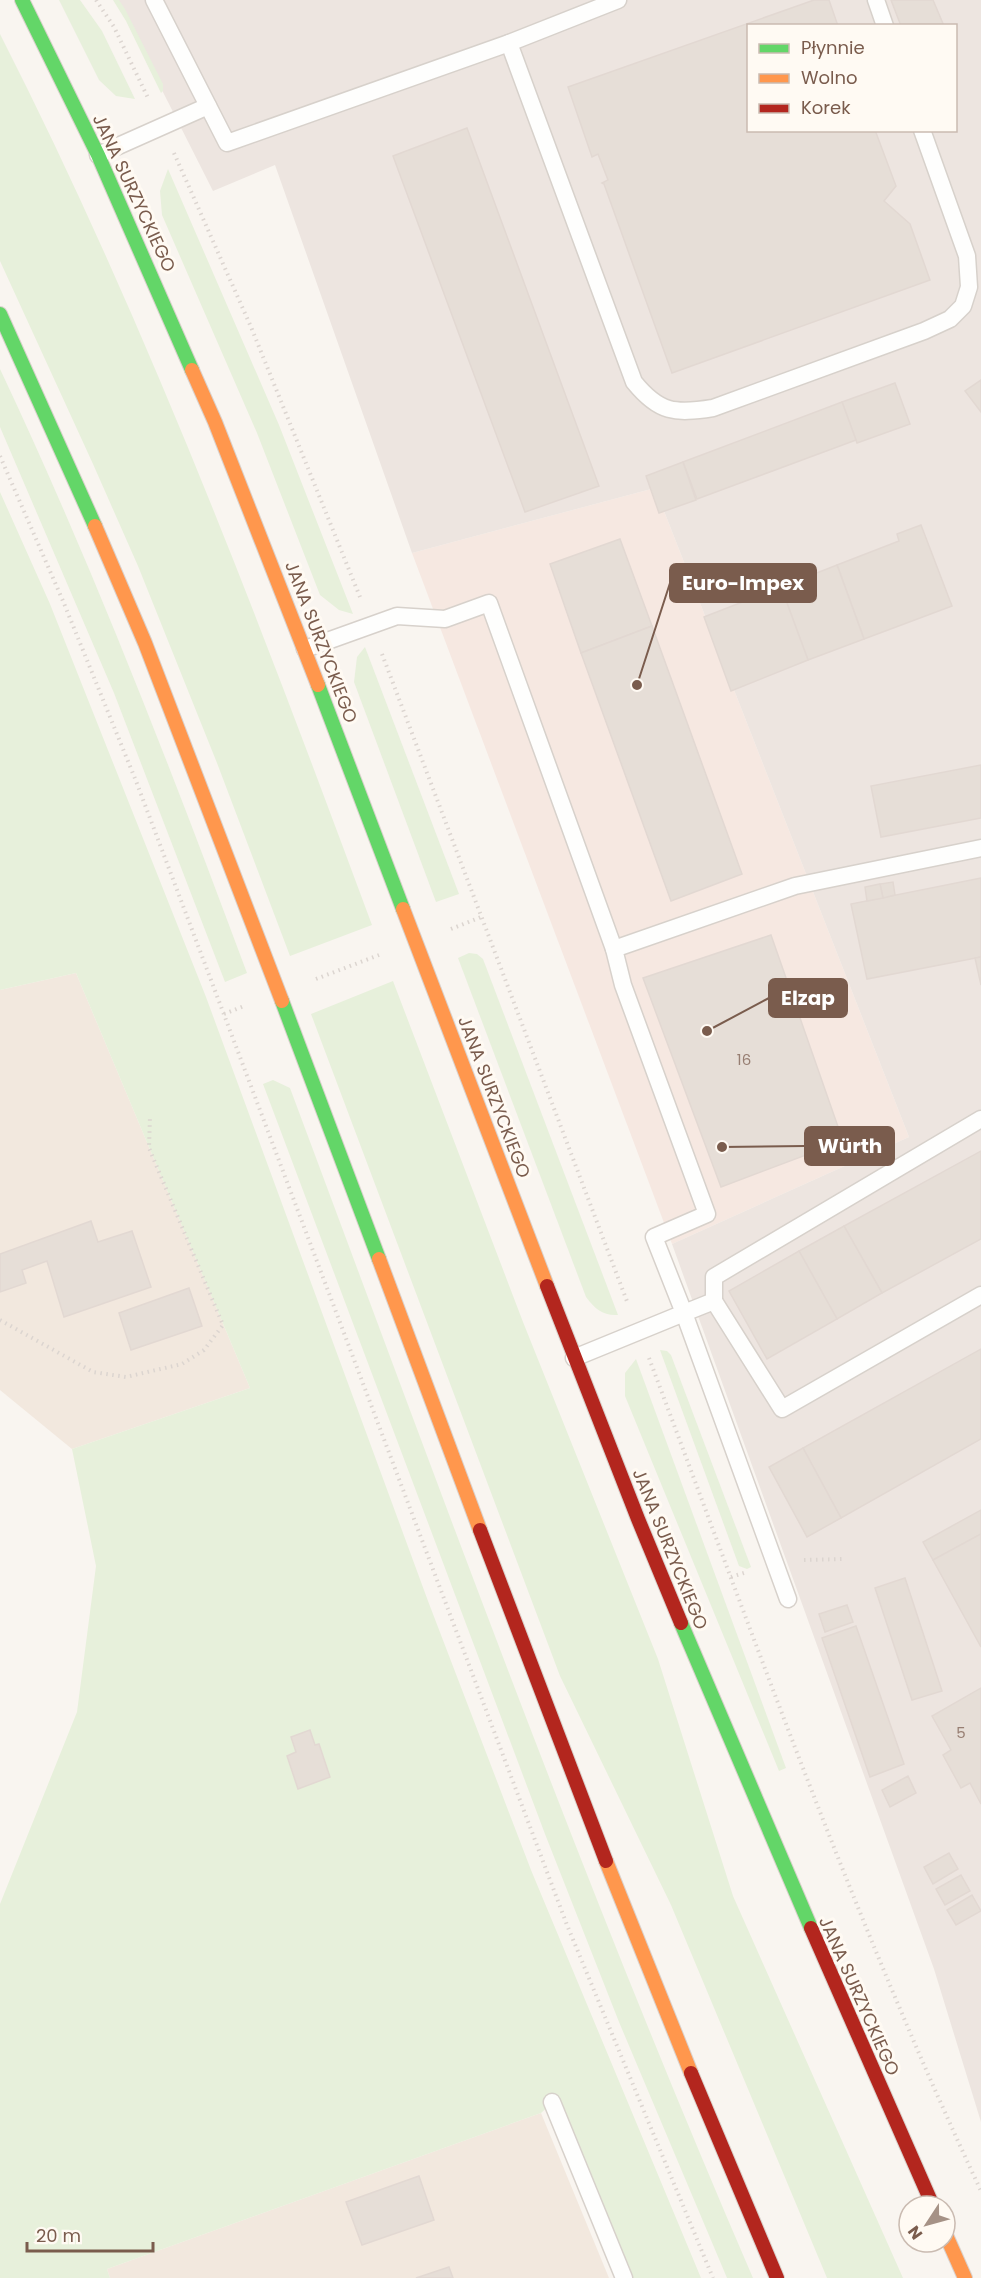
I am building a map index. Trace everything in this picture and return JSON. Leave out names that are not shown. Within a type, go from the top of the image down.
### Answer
[{"type":"main road","name":"JANA SURZYCKIEGO","points":[[22,0],[98,155],[215,422],[305,649],[574,1358],[638,1519],[766,1827],[928,2194]]},
{"type":"main road","points":[[0,314],[70,467],[149,654],[279,993],[578,1791],[691,2073],[777,2278]]},
{"type":"main road","points":[[949,2254],[949,2278]]},
{"type":"main road","points":[[954,2254],[965,2278]]},
{"type":"lane","points":[[154,0],[227,143],[509,43],[618,0]]},
{"type":"lane","points":[[876,0],[884,24]]},
{"type":"lane","points":[[509,43],[634,382],[647,398],[664,408],[686,412],[713,408],[924,331],[950,319],[963,306],[969,286],[967,256],[923,132]]},
{"type":"lane","points":[[98,155],[208,106]]},
{"type":"lane","points":[[305,649],[397,616],[445,619],[489,603],[614,949],[623,985],[707,1214],[654,1237],[788,1599]]},
{"type":"lane","points":[[614,949],[795,886],[981,848]]},
{"type":"lane","points":[[981,1119],[714,1277],[714,1301],[782,1409],[981,1296]]},
{"type":"lane","points":[[574,1358],[714,1301]]},
{"type":"lane","points":[[552,2102],[624,2278]]},
{"type":"path","points":[[96,0],[114,27],[149,99]]},
{"type":"path","points":[[177,159],[264,357],[362,601]]},
{"type":"path","points":[[0,456],[63,601],[136,781],[567,1925],[713,2278]]},
{"type":"path","points":[[381,652],[631,1311]]},
{"type":"path","points":[[446,930],[481,917]]},
{"type":"path","points":[[310,981],[383,954]]},
{"type":"path","points":[[0,1320],[93,1372],[126,1377],[182,1364],[204,1350],[223,1325],[149,1148],[150,1116]]},
{"type":"path","points":[[647,1354],[800,1765],[895,1999],[981,2191]]},
{"type":"path","points":[[801,1560],[843,1559]]},
{"type":"shaded area","points":[[115,0],[981,0],[981,2122],[934,1969],[672,1244],[909,1137],[655,488],[412,553],[275,165],[213,191]]},
{"type":"shaded area","points":[[655,488],[909,1137],[672,1244],[412,553]]},
{"type":"shaded area","points":[[76,973],[250,1388],[72,1449],[0,1390],[0,990]]},
{"type":"shaded area","points":[[541,2113],[609,2278],[110,2278],[107,2269]]},
{"type":"green space","points":[[59,0],[80,0],[102,31],[135,99],[116,96],[99,80]]},
{"type":"green space","points":[[113,0],[119,0],[125,9],[163,84],[161,93],[126,21]]},
{"type":"green space","points":[[0,34],[104,252],[199,474],[244,586],[372,925],[290,956],[217,763],[138,566],[0,261]]},
{"type":"green space","points":[[168,169],[279,425],[353,614],[339,610],[320,595],[257,433],[162,215],[160,191]]},
{"type":"green space","points":[[0,369],[67,518],[130,668],[247,973],[225,982],[114,693],[0,427]]},
{"type":"green space","points":[[0,492],[50,604],[206,997],[428,1601],[531,1870],[701,2278],[633,2278],[559,2097],[541,2113],[107,2269],[110,2278],[0,2278],[0,1904],[77,1712],[96,1566],[72,1449],[250,1388],[76,973],[0,990]]},
{"type":"green space","points":[[365,647],[459,894],[436,902],[354,682],[357,657]]},
{"type":"green space","points":[[469,953],[477,954],[483,959],[618,1315],[600,1311],[586,1297],[458,958]]},
{"type":"green space","points":[[393,981],[523,1322],[658,1659],[733,1896],[903,2278],[827,2278],[671,1905],[560,1676],[311,1014]]},
{"type":"green space","points":[[273,1080],[290,1088],[514,1686],[630,1983],[753,2278],[727,2278],[619,2022],[545,1834],[263,1084]]},
{"type":"green space","points":[[660,1350],[667,1351],[671,1355],[751,1567],[747,1569],[739,1566]]},
{"type":"green space","points":[[636,1359],[786,1768],[779,1771],[625,1396],[625,1373]]},
{"type":"building","points":[[814,0],[829,0],[837,24],[747,24],[747,132],[876,132],[896,186],[884,201],[910,224],[930,280],[672,373],[602,183],[608,180],[598,154],[592,157],[568,87]]},
{"type":"building","points":[[891,0],[933,0],[943,24],[900,24]]},
{"type":"building","points":[[467,128],[599,486],[525,512],[393,156]]},
{"type":"building","points":[[981,380],[981,412],[965,391]]},
{"type":"building","points":[[895,383],[910,424],[857,443],[842,402]]},
{"type":"building","points":[[842,402],[856,440],[697,499],[683,462]]},
{"type":"building","points":[[683,462],[696,500],[659,513],[646,476]]},
{"type":"building","points":[[921,525],[952,606],[864,639],[837,565],[899,541],[897,534]]},
{"type":"building","points":[[620,539],[652,626],[581,653],[550,564]]},
{"type":"building","points":[[837,565],[864,639],[808,660],[781,587]]},
{"type":"building","points":[[781,587],[808,660],[731,691],[704,617]]},
{"type":"building","points":[[652,626],[742,874],[671,901],[581,653]]},
{"type":"building","points":[[981,765],[981,818],[881,837],[871,786]]},
{"type":"building","points":[[981,878],[981,957],[867,979],[851,904]]},
{"type":"building","points":[[893,882],[895,895],[883,898],[880,884]]},
{"type":"building","points":[[880,884],[883,898],[867,901],[865,887]]},
{"type":"building","points":[[771,935],[843,1141],[721,1187],[643,978]]},
{"type":"building","points":[[981,957],[981,985],[975,958]]},
{"type":"building","points":[[981,1151],[981,1239],[882,1293],[844,1226]]},
{"type":"building","points":[[91,1221],[98,1242],[132,1231],[151,1287],[64,1317],[47,1261],[22,1270],[26,1283],[0,1292],[0,1254]]},
{"type":"building","points":[[844,1226],[882,1293],[837,1319],[799,1251]]},
{"type":"building","points":[[799,1251],[837,1319],[767,1359],[729,1291]]},
{"type":"building","points":[[189,1288],[202,1326],[131,1350],[119,1313]]},
{"type":"building","points":[[981,1349],[981,1439],[841,1518],[803,1448]]},
{"type":"building","points":[[803,1448],[841,1518],[807,1537],[769,1467]]},
{"type":"building","points":[[981,1510],[981,1534],[933,1560],[923,1542]]},
{"type":"building","points":[[981,1534],[981,1647],[933,1560]]},
{"type":"building","points":[[905,1578],[942,1691],[912,1700],[875,1588]]},
{"type":"building","points":[[847,1605],[853,1622],[825,1632],[819,1614]]},
{"type":"building","points":[[856,1626],[904,1764],[870,1777],[822,1638]]},
{"type":"building","points":[[981,1688],[981,1804],[970,1783],[961,1788],[943,1755],[951,1750],[932,1716]]},
{"type":"building","points":[[310,1730],[315,1745],[319,1744],[330,1777],[298,1789],[287,1756],[296,1752],[291,1737]]},
{"type":"building","points":[[908,1776],[916,1793],[890,1807],[882,1790]]},
{"type":"building","points":[[949,1853],[958,1869],[933,1884],[924,1867]]},
{"type":"building","points":[[961,1875],[970,1891],[945,1905],[936,1889]]},
{"type":"building","points":[[972,1895],[981,1911],[956,1925],[947,1910]]},
{"type":"building","points":[[419,2176],[434,2220],[362,2245],[346,2202]]},
{"type":"building","points":[[449,2267],[453,2278],[416,2278]]},
{"type":"traffic: fast","points":[[22,0],[98,155],[192,370]]},
{"type":"traffic: fast","points":[[0,314],[95,526]]},
{"type":"traffic: fast","points":[[318,685],[403,909]]},
{"type":"traffic: fast","points":[[282,1001],[379,1259]]},
{"type":"traffic: fast","points":[[681,1623],[811,1928]]},
{"type":"traffic: slow","points":[[192,370],[215,422],[318,685]]},
{"type":"traffic: slow","points":[[95,526],[145,643],[282,1001]]},
{"type":"traffic: slow","points":[[403,909],[547,1286]]},
{"type":"traffic: slow","points":[[379,1259],[480,1530]]},
{"type":"traffic: slow","points":[[606,1861],[691,2073]]},
{"type":"traffic: slow","points":[[954,2254],[965,2278]]},
{"type":"traffic: jam","points":[[547,1286],[681,1623]]},
{"type":"traffic: jam","points":[[480,1530],[606,1861]]},
{"type":"traffic: jam","points":[[811,1928],[928,2194]]},
{"type":"traffic: jam","points":[[691,2073],[777,2278]]},
{"type":"place","name":"Euro-Impex","points":[[637,685]]},
{"type":"place","name":"Elzap","points":[[707,1031]]},
{"type":"place","name":"Würth","points":[[722,1147]]}]
